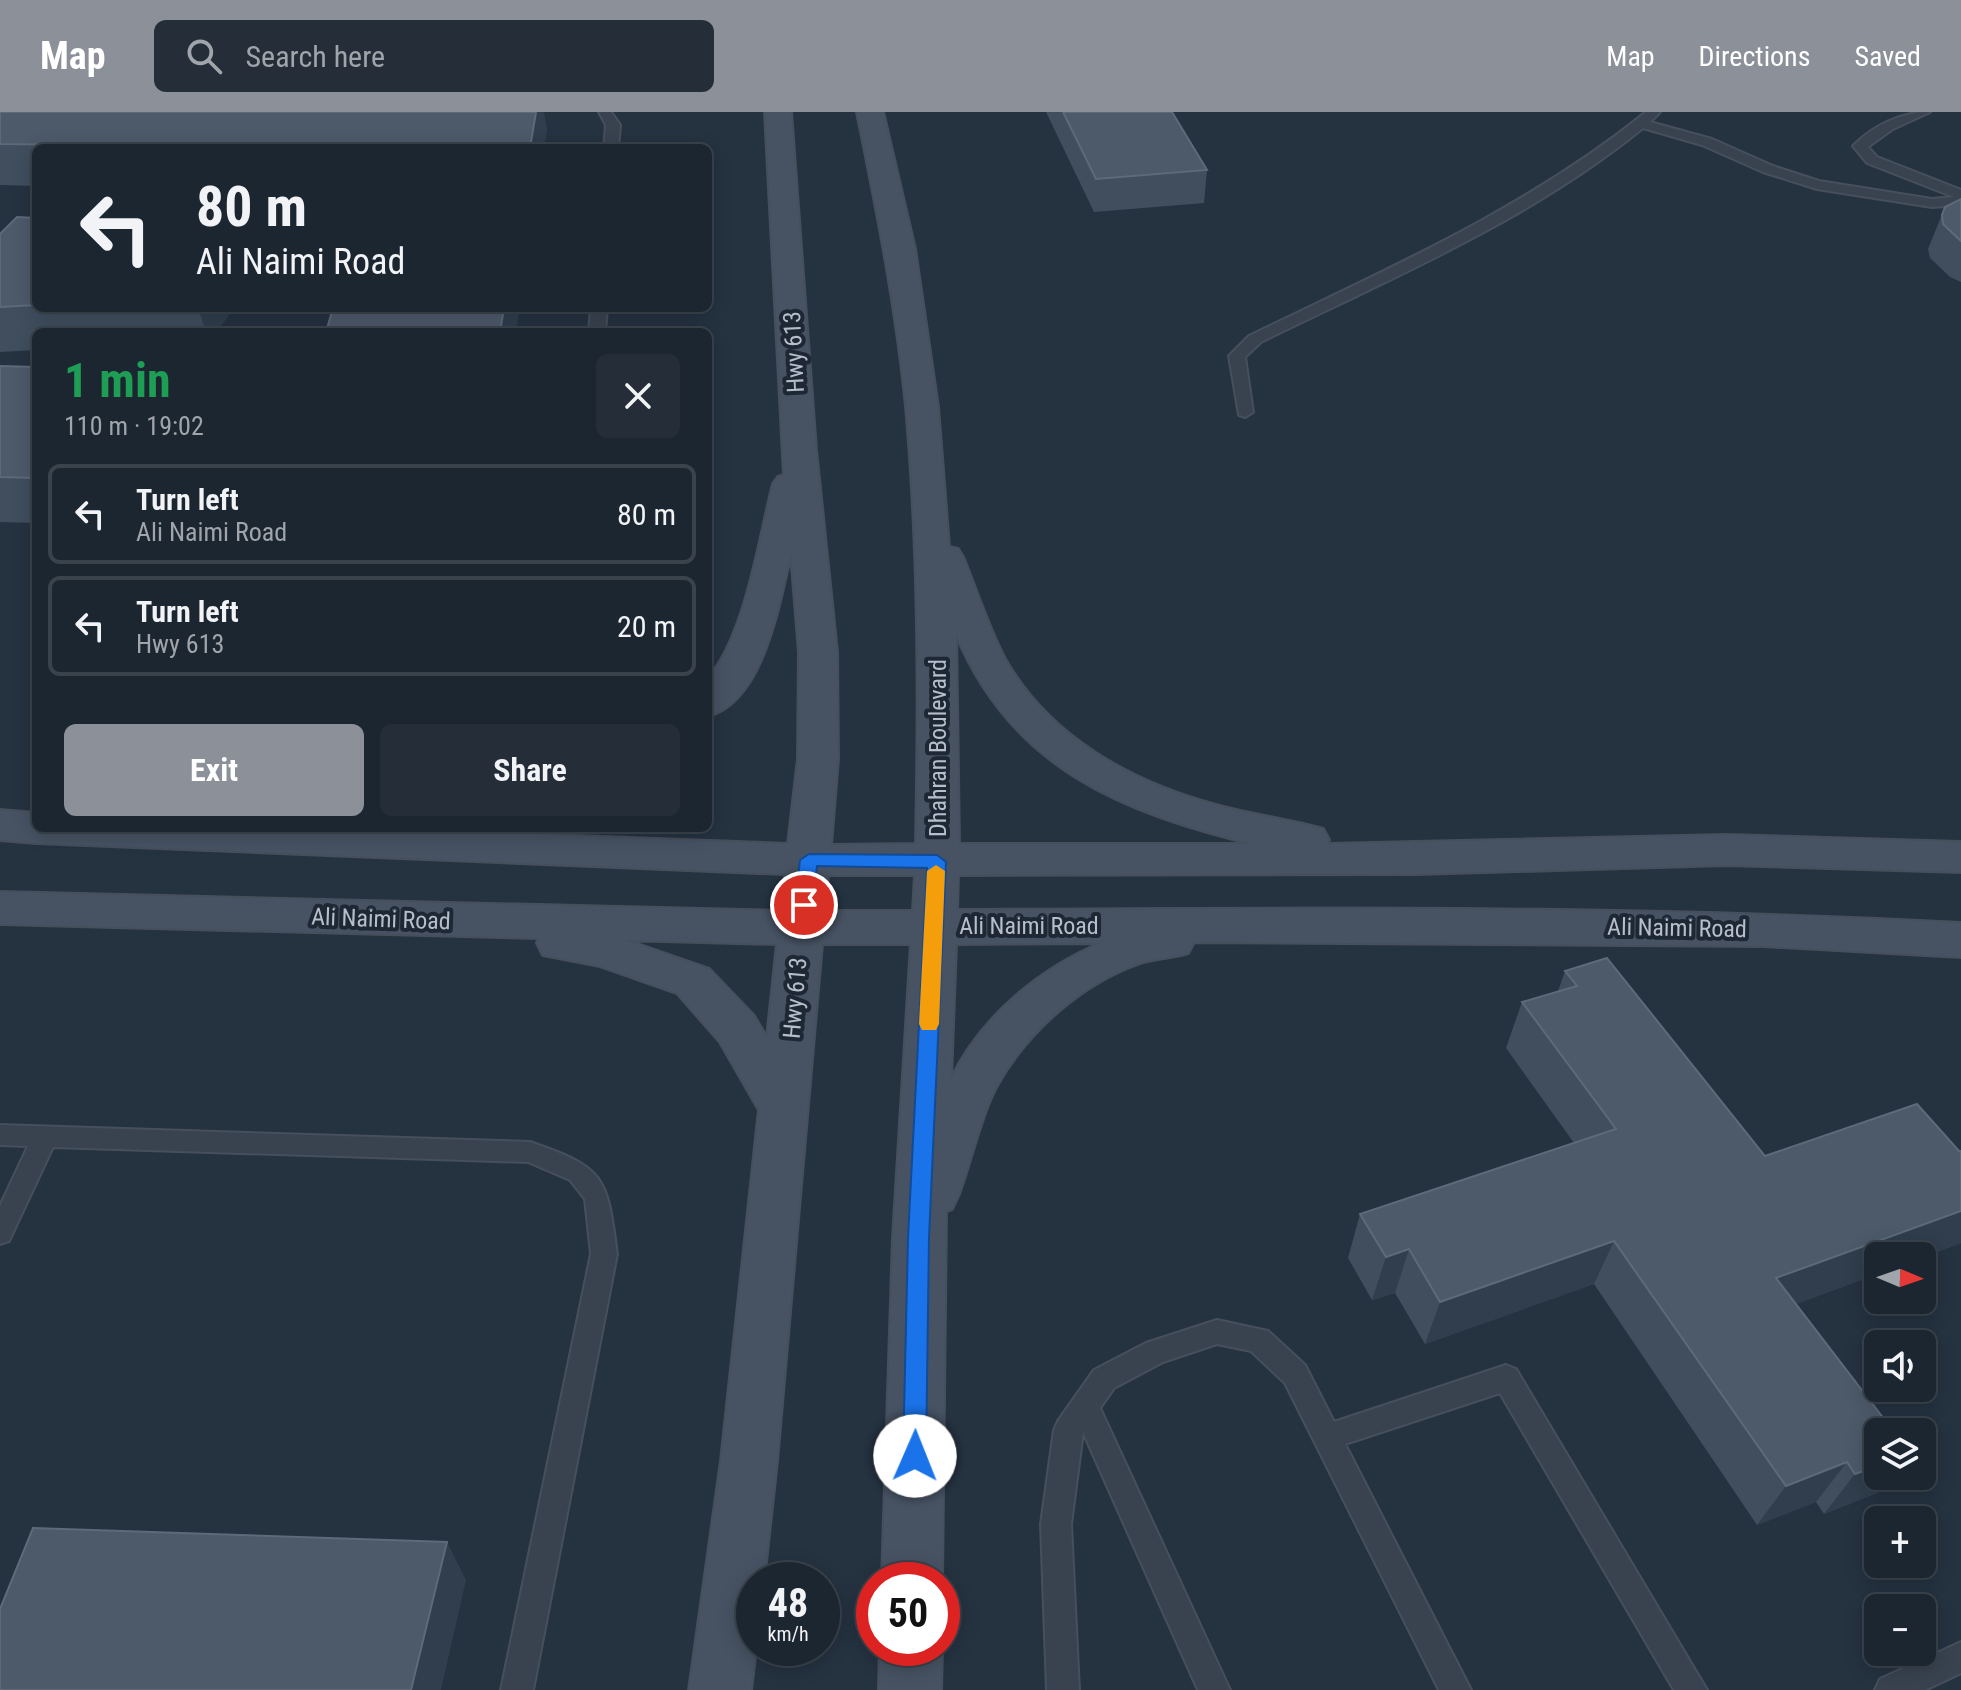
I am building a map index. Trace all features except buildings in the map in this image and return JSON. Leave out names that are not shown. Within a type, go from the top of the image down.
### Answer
[{"type":"main road","name":"Hwy 613","points":[[720,1690],[749,1461],[818,759],[818,652],[799,450],[778,112]]},
{"type":"main road","name":"Dhahran Boulevard","points":[[870,112],[900,249],[922,407],[939,663],[937,862],[919,1238],[912,1562]]},
{"type":"main road","points":[[712,698],[741,665],[746,651],[799,450]]},
{"type":"main road","points":[[932,524],[986,659],[1009,696],[1041,735],[1089,771],[1153,800],[1227,825],[1417,859]]},
{"type":"main road","points":[[0,825],[32,828]]},
{"type":"main road","points":[[105,832],[809,860],[937,862],[1417,859],[1726,850],[1961,857]]},
{"type":"main road","points":[[151,835],[191,832]]},
{"type":"main road","name":"Ali Naimi Road","points":[[0,908],[801,928],[1276,925],[1763,929],[1961,940]]},
{"type":"main road","points":[[419,920],[603,950],[693,981],[737,1029],[784,1110]]},
{"type":"main road","points":[[919,1238],[975,1078],[1009,1033],[1046,995],[1086,968],[1134,947],[1276,925]]},
{"type":"main road","points":[[910,1690],[911,1666]]},
{"type":"lane","points":[[605,112],[613,125],[611,144]]},
{"type":"lane","points":[[1924,112],[1888,126],[1860,146],[1872,160],[1961,198]]},
{"type":"lane","points":[[1245,412],[1237,356],[1255,339],[1505,212],[1603,155],[1648,116],[1768,169],[1817,185],[1932,203],[1961,198]]},
{"type":"lane","points":[[0,1135],[530,1152],[579,1173],[597,1196],[604,1254],[517,1690]]},
{"type":"lane","points":[[0,1233],[45,1137]]},
{"type":"lane","points":[[1063,1690],[1056,1524],[1068,1430],[1104,1379],[1156,1352],[1217,1332],[1258,1340],[1295,1374],[1455,1690]]},
{"type":"lane","points":[[1327,1437],[1506,1378],[1691,1690]]},
{"type":"lane","points":[[1085,1406],[1214,1690]]},
{"type":"lane","points":[[1891,1690],[1961,1657]]},
{"type":"slow traffic","points":[[929,1024],[936,871]]},
{"type":"route","points":[[804,905],[809,860],[937,862],[919,1238],[915,1456]]}]
